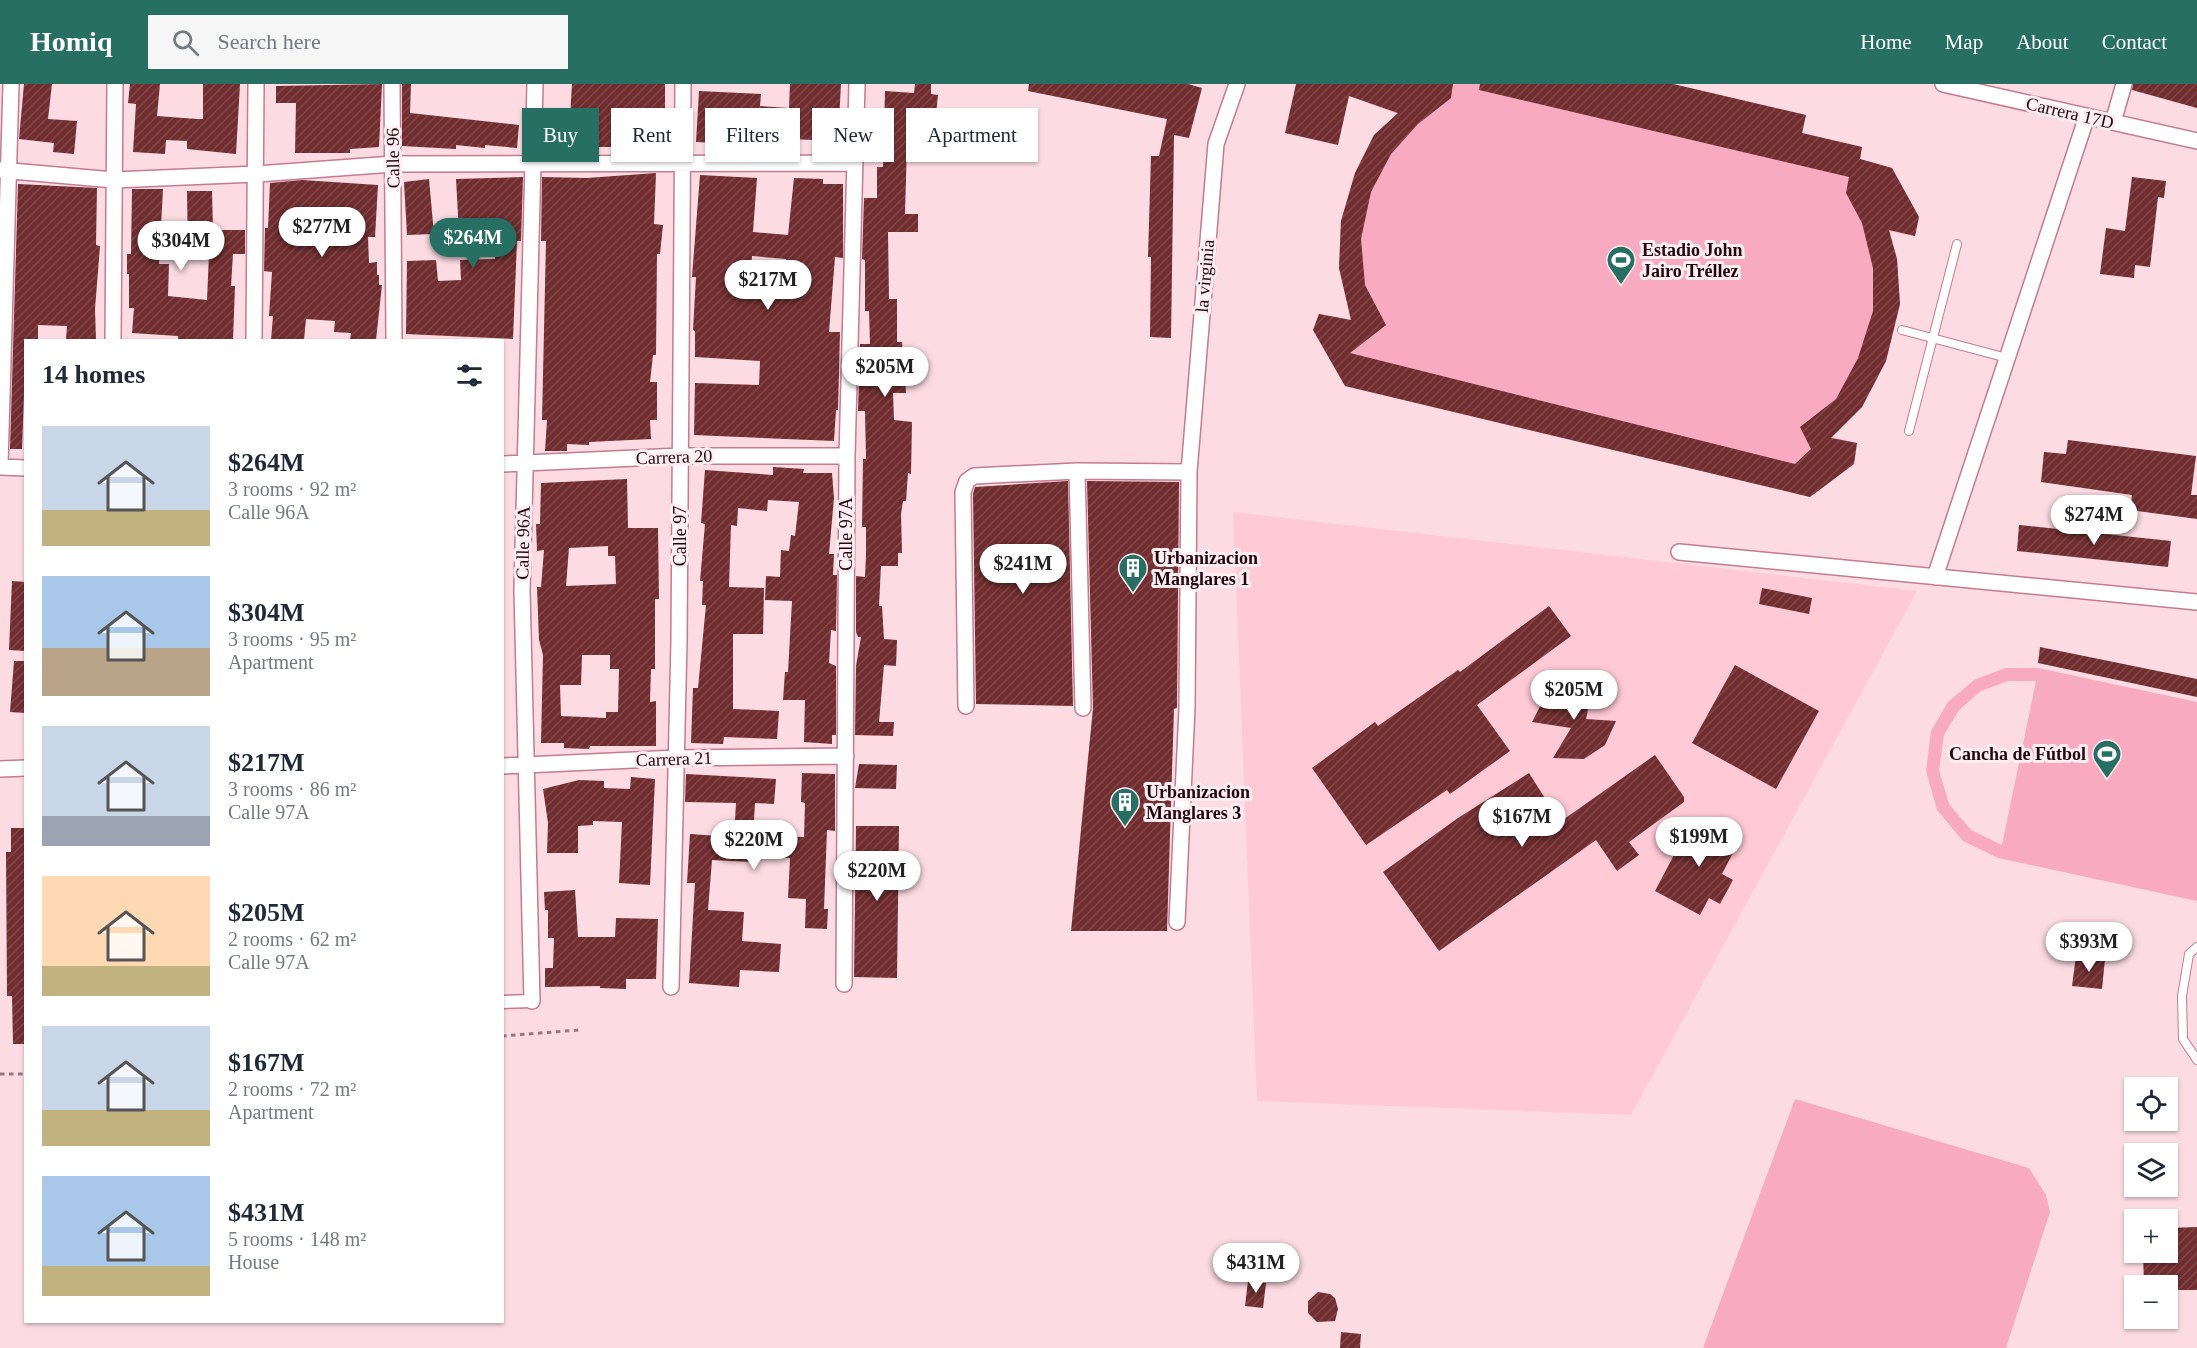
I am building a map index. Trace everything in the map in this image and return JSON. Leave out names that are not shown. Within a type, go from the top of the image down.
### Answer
[{"type":"street","points":[[11,84],[4,169],[0,466],[24,468]]},
{"type":"street","points":[[113,339],[116,84]]},
{"type":"street","points":[[254,339],[256,84]]},
{"type":"street","name":"Calle 96","points":[[392,84],[394,339]]},
{"type":"street","name":"Calle 96A","points":[[532,1001],[522,590],[535,84]]},
{"type":"street","name":"Calle 97","points":[[683,84],[683,108]]},
{"type":"street","name":"Calle 97A","points":[[844,984],[846,456],[857,84]]},
{"type":"street","name":"la virginia","points":[[1176,922],[1187,708],[1189,472],[1216,144],[1237,84]]},
{"type":"street","name":"Carrera 17D","points":[[1944,84],[2197,141]]},
{"type":"street","points":[[2113,122],[2124,84]]},
{"type":"street","points":[[1935,577],[2087,116]]},
{"type":"street","name":"Calle 97","points":[[671,987],[677,758],[682,162]]},
{"type":"street","points":[[4,169],[114,180],[257,174],[393,164],[855,163]]},
{"type":"street","name":"Carrera 20","points":[[504,464],[681,456],[846,456]]},
{"type":"street","points":[[966,706],[963,492],[967,481],[974,476],[1077,471],[1189,472]]},
{"type":"street","points":[[1077,471],[1083,708]]},
{"type":"street","points":[[1679,552],[2197,602]]},
{"type":"street","name":"Carrera 21","points":[[504,766],[677,758],[846,756]]},
{"type":"street","points":[[0,769],[24,768]]},
{"type":"street","points":[[504,1002],[532,1001]]},
{"type":"lane","points":[[1909,431],[1958,244]]},
{"type":"lane","points":[[1902,330],[2007,358]]},
{"type":"lane","points":[[2197,947],[2189,954],[2182,996],[2183,1038],[2197,1060]]},
{"type":"path","points":[[504,1035],[579,1030]]},
{"type":"path","points":[[0,1074],[24,1074]]},
{"type":"shaded area","name":"Estadio John Jairo Tréllez","points":[[1374,84],[1673,84],[1806,115],[1802,133],[1862,147],[1860,159],[1892,168],[1919,217],[1915,236],[1889,231],[1897,259],[1900,304],[1886,361],[1862,407],[1831,437],[1857,443],[1854,464],[1810,497],[1345,386],[1313,330],[1319,314],[1351,320],[1339,268],[1341,221],[1355,173],[1374,135],[1398,114],[1368,103]]},
{"type":"shaded area","points":[[1233,512],[1917,591],[1631,1115],[1257,1101]]},
{"type":"shaded area","name":"Cancha de Fútbol","points":[[2005,668],[2038,668],[2197,702],[2197,901],[1998,858],[1963,841],[1937,810],[1926,771],[1931,731],[1948,702],[1974,680]],"holes":[[[2008,681],[2036,681],[2002,845],[1971,830],[1949,804],[1939,770],[1944,735],[1959,710],[1981,691]]]},
{"type":"shaded area","points":[[1795,1099],[2029,1168],[2046,1195],[2050,1212],[2006,1348],[1703,1348]]},
{"type":"building","points":[[24,84],[52,84],[48,119],[77,121],[74,154],[53,152],[54,143],[19,139]]},
{"type":"building","points":[[130,84],[160,84],[157,116],[203,119],[203,84],[240,84],[236,154],[187,149],[187,141],[166,140],[165,154],[133,152],[136,104],[128,103]]},
{"type":"building","points":[[382,84],[379,147],[350,149],[350,153],[295,153],[296,103],[276,103],[276,86]]},
{"type":"building","points":[[402,84],[411,84],[410,113],[519,125],[517,148],[485,145],[485,148],[456,145],[456,149],[402,146]]},
{"type":"building","points":[[572,84],[665,84],[665,108],[611,108],[611,147],[599,147],[599,108],[571,108]]},
{"type":"building","points":[[790,84],[841,84],[840,108],[812,108],[812,140],[800,139],[800,108],[789,108]]},
{"type":"building","points":[[915,84],[931,84],[931,94],[938,95],[937,108],[906,108],[905,214],[918,214],[918,232],[888,232],[889,299],[897,299],[897,342],[902,342],[906,393],[893,393],[894,420],[912,422],[911,474],[908,473],[906,501],[903,501],[901,514],[902,553],[898,553],[898,566],[881,566],[879,606],[882,606],[884,639],[897,640],[896,666],[884,665],[879,722],[894,722],[893,736],[855,735],[856,666],[861,637],[858,637],[856,632],[856,576],[865,577],[866,555],[866,527],[862,527],[863,459],[866,459],[865,411],[858,411],[860,344],[870,344],[869,311],[865,311],[865,260],[862,259],[864,198],[877,198],[877,167],[883,167],[883,162],[894,162],[894,108],[885,108],[885,91],[914,93]]},
{"type":"building","points":[[1029,84],[1188,84],[1202,88],[1189,138],[1174,135],[1171,338],[1150,337],[1151,257],[1148,257],[1151,156],[1159,156],[1167,119],[1028,91]]},
{"type":"building","points":[[1296,84],[1453,84],[1451,98],[1418,124],[1391,154],[1371,192],[1361,239],[1365,285],[1386,325],[1350,353],[1795,464],[1811,449],[1800,427],[1836,399],[1858,358],[1873,311],[1873,268],[1862,223],[1846,193],[1849,177],[1479,90],[1480,84],[1673,84],[1806,115],[1802,133],[1862,147],[1860,159],[1892,168],[1919,217],[1915,236],[1889,230],[1897,259],[1900,304],[1886,361],[1862,407],[1831,438],[1857,443],[1854,464],[1810,497],[1345,386],[1313,330],[1319,314],[1351,320],[1339,268],[1341,221],[1355,173],[1374,135],[1398,113],[1349,96],[1338,145],[1285,133]]},
{"type":"building","points":[[2133,84],[2197,84],[2197,108],[2132,90]]},
{"type":"building","points":[[699,91],[761,94],[760,106],[789,108],[705,108],[705,142],[696,142]]},
{"type":"building","points":[[656,173],[654,224],[663,225],[660,254],[657,254],[656,355],[653,355],[650,382],[657,382],[657,420],[650,420],[651,439],[589,442],[589,445],[567,444],[567,451],[545,451],[547,420],[542,420],[546,241],[541,241],[542,177],[587,178]]},
{"type":"building","points":[[700,175],[757,178],[753,232],[788,235],[794,178],[823,179],[823,184],[843,184],[843,258],[835,257],[829,332],[840,332],[838,410],[836,410],[834,441],[694,435],[695,383],[759,385],[760,361],[695,357],[695,331],[693,330],[696,277],[692,277]],"holes":[[[752,256],[786,259],[784,287],[750,286]]]},
{"type":"building","points":[[523,177],[521,241],[517,241],[513,339],[406,334],[407,261],[436,260],[438,281],[461,280],[460,260],[495,259],[494,231],[459,233],[456,179]]},
{"type":"building","points":[[2132,177],[2166,181],[2164,198],[2158,197],[2150,267],[2135,265],[2134,278],[2100,274],[2106,228],[2125,231]]},
{"type":"building","points":[[429,179],[434,234],[407,235],[404,182]]},
{"type":"building","points":[[302,180],[378,185],[375,237],[368,237],[369,263],[377,262],[379,285],[382,285],[376,339],[350,339],[351,333],[334,332],[335,321],[306,319],[304,339],[271,339],[273,316],[269,316],[272,272],[264,271],[265,228],[268,228],[270,183]]},
{"type":"building","points":[[18,184],[97,188],[96,245],[100,246],[95,309],[96,339],[66,339],[67,326],[38,325],[38,339],[24,339],[22,449],[10,449]]},
{"type":"building","points":[[132,189],[163,189],[159,264],[169,264],[168,296],[207,300],[209,254],[188,254],[187,191],[212,191],[213,230],[245,230],[245,254],[233,254],[231,286],[235,286],[233,339],[178,339],[178,336],[132,333],[134,308],[129,308],[129,274],[127,274],[127,254],[131,254]]},
{"type":"building","points":[[2068,440],[2196,456],[2191,495],[2197,495],[2197,519],[2130,510],[2132,495],[2041,482],[2044,452],[2066,454]]},
{"type":"building","points":[[773,467],[804,469],[803,473],[832,473],[834,498],[829,554],[834,554],[833,575],[837,575],[836,631],[831,630],[829,663],[836,666],[836,735],[832,735],[832,744],[804,742],[805,700],[783,700],[785,672],[788,672],[792,601],[765,600],[766,576],[780,577],[781,550],[789,551],[791,535],[795,536],[799,502],[768,500],[767,511],[738,508],[737,526],[731,525],[729,587],[764,588],[763,634],[733,634],[733,709],[779,711],[777,739],[724,737],[723,744],[691,743],[693,688],[698,688],[706,605],[702,605],[703,581],[700,581],[705,524],[701,523],[705,470],[773,475]]},
{"type":"building","points":[[627,479],[628,528],[658,528],[659,599],[655,599],[655,669],[651,669],[650,702],[656,701],[656,746],[590,746],[589,749],[564,748],[564,743],[541,743],[543,655],[539,640],[537,587],[541,587],[544,550],[537,551],[536,524],[540,524],[541,483]],"holes":[[[608,546],[608,556],[615,556],[616,584],[566,586],[569,548]],[[582,655],[610,655],[610,669],[619,669],[618,712],[606,712],[606,718],[561,716],[560,685],[581,685]]]},
{"type":"building","points":[[1068,481],[1073,706],[976,704],[973,494],[975,487]]},
{"type":"building","points":[[1087,481],[1179,482],[1177,708],[1174,709],[1167,931],[1071,931],[1093,708]]},
{"type":"building","points":[[2019,525],[2171,541],[2168,567],[2017,551]]},
{"type":"building","points":[[12,581],[24,582],[24,651],[9,650]]},
{"type":"building","points":[[1762,588],[1812,598],[1809,614],[1759,604]]},
{"type":"building","points":[[1549,606],[1571,636],[1477,705],[1510,751],[1450,794],[1447,790],[1366,845],[1312,768],[1375,722],[1378,726],[1458,670],[1460,672]]},
{"type":"building","points":[[2040,647],[2197,679],[2197,697],[2038,663]]},
{"type":"building","points":[[14,661],[24,661],[24,713],[10,712]]},
{"type":"building","points":[[1735,665],[1819,711],[1776,789],[1692,743]]},
{"type":"building","points":[[1594,683],[1586,719],[1616,721],[1605,745],[1584,759],[1553,758],[1571,728],[1532,722],[1546,695],[1559,686]]},
{"type":"building","points":[[1655,755],[1684,797],[1684,802],[1629,842],[1639,855],[1617,871],[1596,840],[1439,951],[1383,872],[1458,818],[1529,773],[1560,822]]},
{"type":"building","points":[[859,764],[897,765],[896,789],[855,788]]},
{"type":"building","points":[[802,773],[835,774],[835,831],[827,830],[824,909],[828,909],[827,929],[805,928],[806,899],[788,898],[790,858],[753,857],[753,862],[712,860],[708,910],[744,912],[742,941],[781,944],[779,972],[740,970],[739,987],[689,983],[695,883],[687,883],[690,834],[734,837],[736,803],[685,802],[686,774],[776,779],[774,804],[755,803],[753,836],[804,837],[805,803],[801,802]]},
{"type":"building","points":[[631,777],[655,779],[650,885],[619,883],[622,822],[593,821],[593,825],[578,826],[578,853],[547,853],[548,823],[543,789],[579,780],[604,781],[604,788],[630,789]]},
{"type":"building","points":[[1694,817],[1739,841],[1722,874],[1733,880],[1720,904],[1709,898],[1700,915],[1655,891]]},
{"type":"building","points":[[856,826],[899,826],[897,978],[854,977]]},
{"type":"building","points":[[11,828],[24,828],[24,1044],[13,1044],[12,996],[7,996],[6,852],[11,852]]},
{"type":"building","points":[[575,890],[578,937],[615,937],[616,918],[658,919],[656,979],[626,979],[626,989],[600,988],[600,986],[545,987],[545,968],[553,968],[554,938],[548,938],[548,910],[545,910],[544,892]]},
{"type":"building","points":[[2076,956],[2105,959],[2102,989],[2072,986]]},
{"type":"building","points":[[2197,1227],[2197,1290],[2178,1290],[2178,1275],[2144,1275],[2143,1263],[2178,1263],[2178,1228]]},
{"type":"building","points":[[1248,1281],[1266,1283],[1263,1308],[1245,1306]]},
{"type":"building","points":[[1318,1292],[1330,1294],[1335,1298],[1338,1309],[1335,1321],[1317,1322],[1308,1313],[1308,1301]]},
{"type":"building","points":[[1341,1332],[1361,1334],[1360,1348],[1340,1348]]},
{"type":"place","name":"Estadio John Jairo Tréllez","points":[[1621,286]]},
{"type":"place","name":"Urbanizacion Manglares 1","points":[[1133,594]]},
{"type":"place","name":"Cancha de Fútbol","points":[[2107,780]]},
{"type":"place","name":"Urbanizacion Manglares 3","points":[[1125,828]]}]
